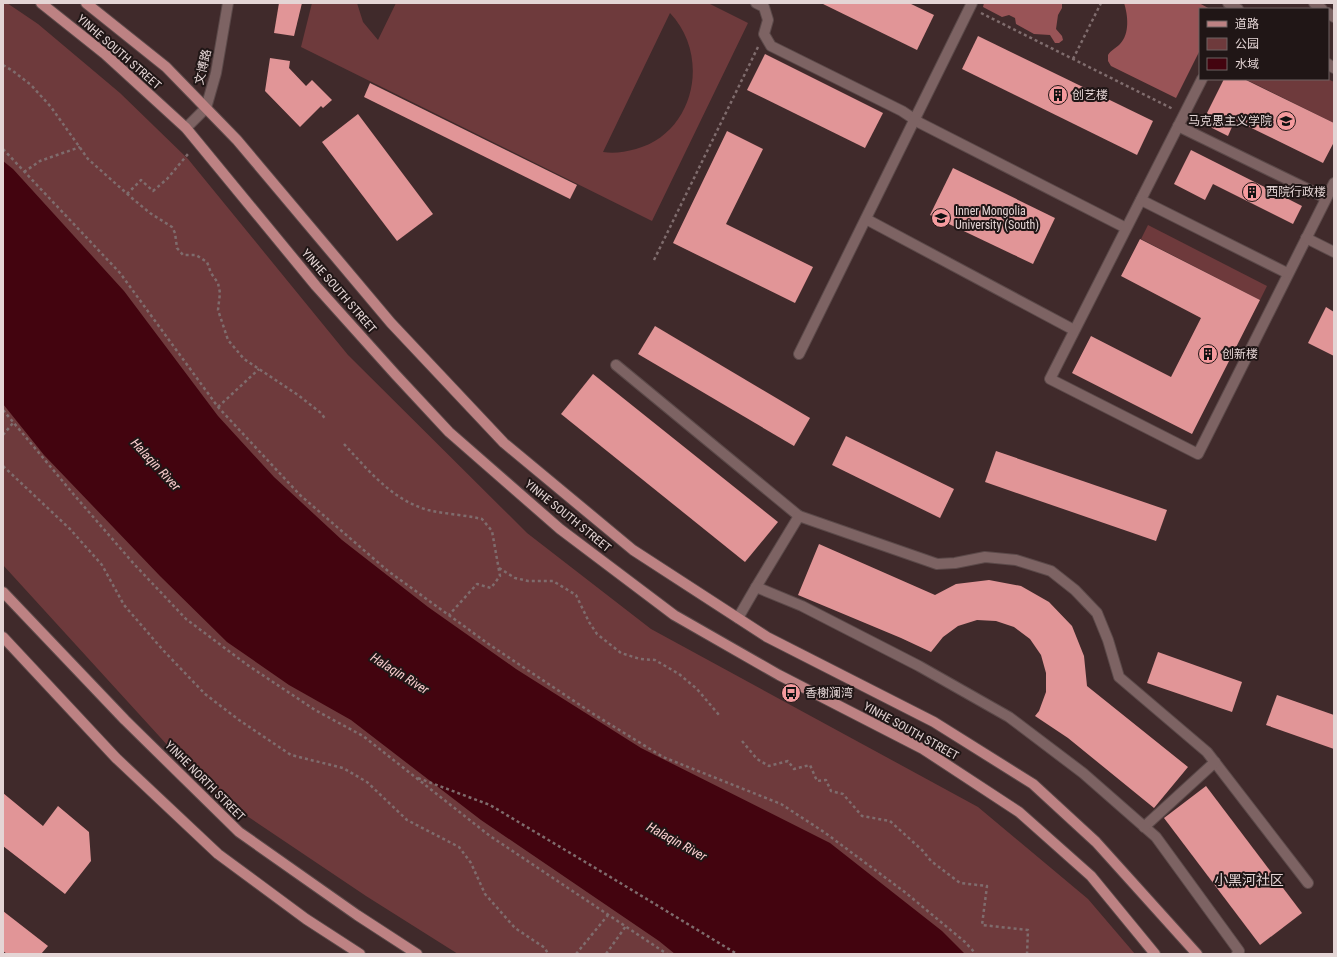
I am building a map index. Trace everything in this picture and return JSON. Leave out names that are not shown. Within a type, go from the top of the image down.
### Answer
[{"type":"main road","name":"YINHE SOUTH STREET","points":[[41,3],[105,54],[186,128],[316,286],[449,432],[560,529],[674,615],[779,675],[923,749],[1020,812],[1092,876],[1155,954]]},
{"type":"main road","name":"YINHE SOUTH STREET","points":[[86,3],[166,67],[237,140],[390,324],[504,443],[633,550],[767,637],[934,722],[1033,784],[1096,842],[1198,954]]},
{"type":"main road","name":"YINHE NORTH STREET","points":[[3,592],[125,720],[239,832],[417,954]]},
{"type":"main road","points":[[3,637],[116,758],[218,854],[306,919],[360,954]]},
{"type":"street","name":"文博路","points":[[186,128],[206,108],[216,73],[228,3]]},
{"type":"street","points":[[756,3],[764,7],[768,20],[764,34],[771,46],[902,111],[914,120],[1126,228]]},
{"type":"street","points":[[799,354],[971,5]]},
{"type":"street","points":[[1202,80],[1050,379],[1198,454],[1287,273],[1334,183]]},
{"type":"street","points":[[1178,126],[1326,198]]},
{"type":"street","points":[[1141,200],[1287,273]]},
{"type":"street","points":[[866,218],[1074,330]]},
{"type":"street","points":[[1306,238],[1334,252]]},
{"type":"street","points":[[616,366],[799,516],[937,564],[955,563],[985,557],[1016,560],[1051,571],[1075,590],[1097,613],[1108,640],[1119,678],[1207,752],[1308,883]]},
{"type":"street","points":[[738,618],[799,516]]},
{"type":"street","points":[[756,587],[802,606],[912,663],[1009,717],[1083,773],[1156,837],[1239,951],[1237,954]]},
{"type":"street","points":[[1144,827],[1215,762]]},
{"type":"path","points":[[1073,59],[1100,3]]},
{"type":"path","points":[[971,5],[1184,115]]},
{"type":"path","points":[[654,260],[764,34]]},
{"type":"path","points":[[3,65],[31,85],[51,107],[88,159],[150,213],[172,227],[175,233],[177,248],[183,255],[196,255],[207,262],[218,283],[220,293],[218,310],[228,340],[244,359],[321,412],[326,420]]},
{"type":"path","points":[[24,172],[40,161],[80,147]]},
{"type":"path","points":[[3,149],[120,273],[218,407],[300,495],[388,571],[490,645],[595,715],[663,757],[781,804],[824,832],[906,893],[965,942],[976,954]]},
{"type":"path","points":[[127,194],[140,180],[153,191],[167,180],[188,154]]},
{"type":"path","points":[[218,407],[259,369]]},
{"type":"path","points":[[3,410],[134,564],[186,619],[246,664],[315,710],[363,736],[490,836],[667,954]]},
{"type":"path","points":[[3,435],[13,423]]},
{"type":"path","points":[[344,444],[375,478],[401,498],[428,510],[482,519],[492,531],[500,576],[491,588],[477,584],[449,615]]},
{"type":"path","points":[[3,466],[70,528],[102,565],[124,605],[162,649],[205,694],[239,720],[291,755],[343,768],[367,782],[407,820],[459,848],[471,863],[485,894],[515,928],[545,948],[548,954]]},
{"type":"path","points":[[498,567],[514,578],[528,581],[553,581],[576,595],[589,622],[597,634],[620,653],[640,659],[655,660],[679,674],[697,689],[719,715]]},
{"type":"path","points":[[742,741],[757,759],[769,766],[788,761],[794,769],[810,765],[817,781],[826,780],[831,791],[842,794],[862,816],[890,821],[923,851],[931,861],[960,883],[987,886],[982,925],[1028,930],[1027,954]]},
{"type":"path","points":[[414,776],[490,805],[737,954]]},
{"type":"path","points":[[576,954],[608,915]]},
{"type":"path","points":[[606,954],[626,926]]},
{"type":"green space","points":[[3,3],[7,3],[38,24],[120,93],[188,159],[348,355],[527,533],[651,629],[978,807],[1088,899],[1135,954],[458,954],[366,896],[244,814],[180,759],[3,565]]},
{"type":"green space","points":[[312,3],[357,3],[363,22],[378,40],[396,3],[708,3],[748,23],[652,221],[301,47]],"holes":[[[670,13],[683,31],[690,50],[693,71],[690,91],[683,110],[672,127],[656,140],[636,149],[615,153],[603,152]]]},
{"type":"green space","points":[[1247,80],[1329,80],[1334,82],[1334,123]]},
{"type":"green space","points":[[1148,225],[1267,286],[1260,300],[1141,239]]},
{"type":"shaded area","points":[[984,3],[1062,3],[1056,29],[1062,36],[1063,40],[1059,43],[1055,43],[1050,35],[1034,34],[1016,24],[1015,18],[1009,15],[1002,17],[983,7]]},
{"type":"shaded area","points":[[1124,3],[1199,3],[1208,8],[1199,8],[1199,52],[1176,98],[1111,66],[1108,61],[1108,55],[1120,44],[1127,30]]},
{"type":"water","name":"Halaqin River","points":[[3,161],[13,169],[124,291],[218,416],[274,477],[342,540],[428,607],[516,669],[641,748],[830,843],[942,931],[965,954],[675,954],[659,941],[481,820],[351,720],[289,685],[227,642],[160,576],[44,455],[3,404]]},
{"type":"building","points":[[279,3],[302,3],[294,36],[274,33]]},
{"type":"building","points":[[821,3],[909,3],[934,15],[917,50]]},
{"type":"building","name":"创艺楼","points":[[978,36],[1153,121],[1137,155],[962,69]]},
{"type":"building","points":[[765,54],[883,113],[865,148],[747,90]]},
{"type":"building","points":[[270,58],[290,61],[289,68],[306,86],[312,80],[332,100],[323,108],[321,106],[300,127],[265,91]]},
{"type":"building","points":[[1224,80],[1246,80],[1334,123],[1334,142],[1323,163],[1235,120],[1228,136],[1202,123]]},
{"type":"building","points":[[370,83],[577,185],[570,199],[364,97]]},
{"type":"building","points":[[358,114],[433,214],[397,241],[322,142]]},
{"type":"building","points":[[727,131],[763,149],[726,224],[813,267],[795,303],[673,243]]},
{"type":"building","name":"西院行政楼","points":[[1191,150],[1302,206],[1293,224],[1213,184],[1205,200],[1174,184]]},
{"type":"building","points":[[953,168],[1055,218],[1033,264],[930,215]]},
{"type":"building","name":"创新楼","points":[[1140,239],[1260,300],[1192,434],[1072,373],[1091,336],[1171,377],[1201,318],[1121,276]]},
{"type":"building","points":[[1326,307],[1334,312],[1334,356],[1308,343]]},
{"type":"building","points":[[655,326],[810,418],[794,446],[638,354]]},
{"type":"building","points":[[593,374],[778,522],[745,562],[561,414]]},
{"type":"building","points":[[846,436],[954,489],[940,518],[832,465]]},
{"type":"building","points":[[996,451],[1167,510],[1156,541],[985,482]]},
{"type":"building","points":[[819,544],[935,595],[956,584],[989,580],[1021,586],[1049,602],[1072,626],[1084,656],[1087,686],[1188,767],[1154,808],[1068,738],[1035,716],[1039,711],[1046,692],[1046,673],[1041,655],[1030,639],[1014,627],[996,621],[977,620],[958,626],[943,637],[931,652],[798,595]]},
{"type":"building","points":[[1158,652],[1242,682],[1232,712],[1147,683]]},
{"type":"building","points":[[1277,695],[1334,715],[1334,749],[1266,725]]},
{"type":"building","points":[[1206,786],[1302,913],[1260,945],[1164,818]]},
{"type":"building","points":[[3,793],[43,826],[58,806],[89,832],[91,861],[65,894],[3,846]]},
{"type":"building","points":[[3,911],[48,946],[41,954],[7,954],[3,951]]},
{"type":"place","name":"创艺楼","points":[[1058,95]]},
{"type":"place","name":"马克思主义学院","points":[[1286,121]]},
{"type":"place","name":"西院行政楼","points":[[1252,192]]},
{"type":"place","name":"Inner Mongolia University (South)","points":[[941,218]]},
{"type":"place","name":"创新楼","points":[[1208,354]]},
{"type":"place","name":"香榭澜湾","points":[[791,693]]},
{"type":"district","name":"小黑河社区","points":[[1249,880]]}]
